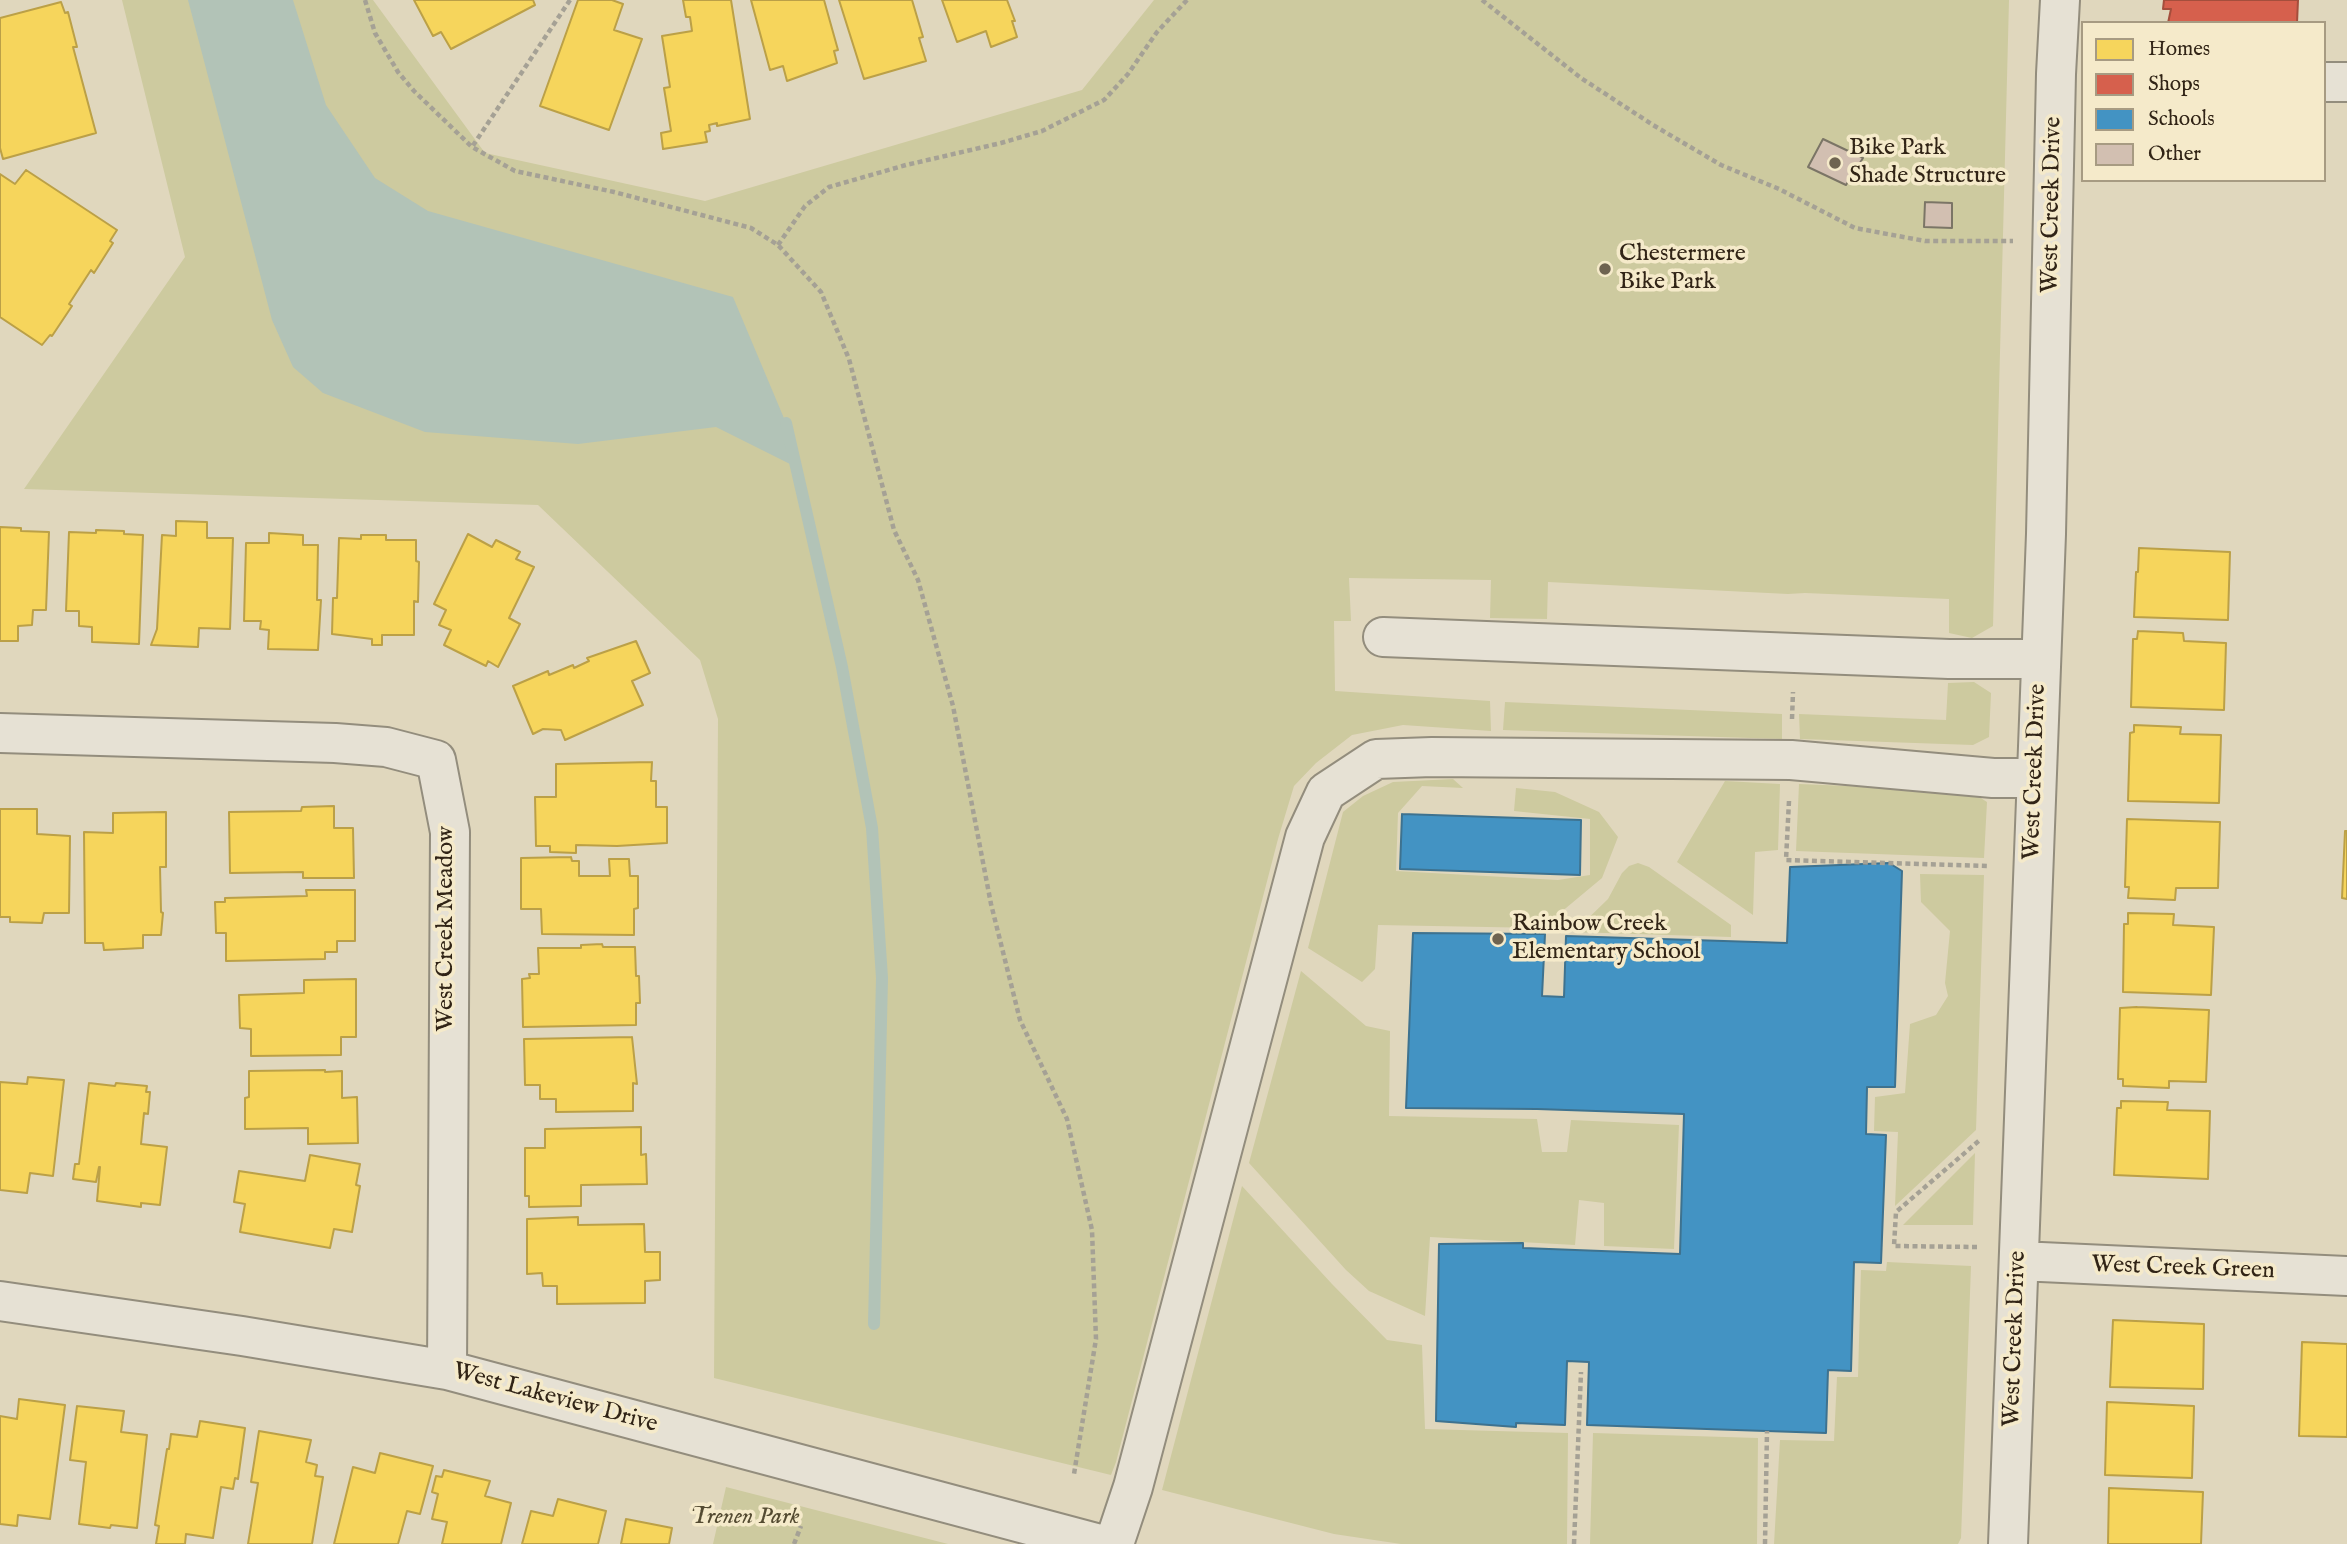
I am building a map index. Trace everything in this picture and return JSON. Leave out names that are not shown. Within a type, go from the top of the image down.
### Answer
[{"type":"street","name":"West Creek Drive","points":[[2008,1544],[2035,778],[2069,74],[2060,0]]},
{"type":"street","points":[[2326,82],[2347,82]]},
{"type":"street","points":[[1383,638],[1949,659],[2040,659]]},
{"type":"street","name":"West Creek Meadow","points":[[0,733],[335,743],[386,747],[436,760],[450,832],[447,1370]]},
{"type":"street","points":[[1114,1544],[1133,1487],[1305,837],[1326,792],[1376,759],[1432,757],[1791,761],[1993,778],[2035,778]]},
{"type":"street","name":"West Creek Green","points":[[2019,1261],[2347,1276]]},
{"type":"street","name":"West Lakeview Drive","points":[[0,1301],[228,1334],[447,1370],[1100,1544]]},
{"type":"path","points":[[365,0],[375,33],[398,72],[472,147],[515,171],[614,192],[751,228],[778,245],[821,292],[849,359],[894,530],[918,580],[953,706],[991,904],[1020,1020],[1067,1119],[1092,1230],[1096,1339],[1074,1474]]},
{"type":"path","points":[[472,147],[570,0]]},
{"type":"path","points":[[778,245],[805,206],[830,187],[1042,131],[1104,100],[1128,74],[1157,32],[1187,0]]},
{"type":"path","points":[[1482,0],[1581,78],[1653,125],[1721,165],[1779,189],[1855,228],[1925,241],[2014,241]]},
{"type":"path","points":[[1793,691],[1786,860],[1988,866]]},
{"type":"path","points":[[1977,1247],[1894,1246],[1896,1212],[1981,1139]]},
{"type":"path","points":[[1574,1544],[1581,1372]]},
{"type":"path","points":[[1765,1544],[1767,1432]]},
{"type":"path","points":[[794,1544],[801,1526]]},
{"type":"green space","points":[[122,0],[373,0],[485,153],[705,201],[1082,90],[1154,0],[2009,0],[1993,626],[1972,638],[1949,633],[1949,599],[1548,582],[1547,619],[1490,618],[1491,580],[1349,578],[1351,621],[1334,621],[1335,691],[1490,701],[1491,731],[1403,725],[1352,735],[1316,763],[1294,786],[1111,1475],[714,1378],[718,719],[700,660],[538,505],[24,489],[185,257]]},
{"type":"green space","points":[[1974,682],[1991,693],[1989,737],[1973,745],[1800,739],[1799,714],[1946,720],[1948,683]]},
{"type":"green space","points":[[1505,702],[1782,714],[1782,739],[1503,730]]},
{"type":"green space","points":[[1453,779],[1463,788],[1422,786],[1398,813],[1396,871],[1558,880],[1590,875],[1590,819],[1514,811],[1516,788],[1555,792],[1599,812],[1618,837],[1602,878],[1542,928],[1378,925],[1375,969],[1362,982],[1308,948],[1343,812],[1363,796],[1393,782]]},
{"type":"green space","points":[[1725,781],[1780,784],[1778,850],[1755,852],[1753,915],[1677,862]]},
{"type":"green space","points":[[1799,784],[1970,791],[1987,802],[1984,858],[1796,851]]},
{"type":"green space","points":[[1638,863],[1649,867],[1731,925],[1731,937],[1574,932],[1608,899],[1622,873],[1629,866]]},
{"type":"green space","points":[[1920,874],[1984,875],[1976,1130],[1895,1206],[1898,1132],[1874,1131],[1875,1097],[1905,1093],[1910,1024],[1936,1015],[1948,996],[1945,983],[1950,931],[1921,902]]},
{"type":"green space","points":[[1301,971],[1366,1026],[1390,1031],[1389,1116],[1537,1119],[1542,1152],[1567,1152],[1571,1120],[1679,1125],[1674,1249],[1604,1246],[1604,1203],[1579,1200],[1575,1245],[1430,1237],[1425,1316],[1369,1291],[1346,1270],[1249,1163]]},
{"type":"green space","points":[[1975,1153],[1973,1225],[1903,1225]]},
{"type":"green space","points":[[1242,1186],[1387,1340],[1422,1345],[1425,1429],[1568,1433],[1567,1544],[1401,1544],[1334,1534],[1162,1490]]},
{"type":"green space","points":[[1887,1262],[1971,1266],[1961,1538],[1958,1544],[1774,1544],[1780,1440],[1834,1441],[1837,1377],[1858,1377],[1861,1270],[1886,1271]]},
{"type":"green space","points":[[1593,1433],[1758,1438],[1757,1544],[1590,1544]]},
{"type":"green space","name":"Trenen Park","points":[[726,1487],[948,1544],[713,1544]]},
{"type":"shaded area","points":[[188,0],[293,0],[326,105],[375,178],[428,211],[733,297],[786,423],[796,467],[716,427],[578,444],[425,432],[323,393],[293,367],[272,320]]},
{"type":"building: Homes","points":[[414,0],[533,0],[535,5],[451,49],[441,32],[433,36]]},
{"type":"building: Homes","points":[[578,0],[612,0],[623,4],[614,30],[642,39],[609,130],[540,106]]},
{"type":"building: Homes","points":[[683,0],[731,0],[750,119],[717,126],[717,123],[709,125],[710,131],[705,132],[707,142],[663,149],[661,133],[671,131],[664,88],[670,87],[662,36],[692,31]]},
{"type":"building: Homes","points":[[751,0],[824,0],[838,50],[834,51],[837,63],[787,81],[783,66],[770,70]]},
{"type":"building: Homes","points":[[839,0],[912,0],[923,37],[919,38],[926,61],[864,79]]},
{"type":"building: Homes","points":[[942,0],[1007,0],[1015,21],[1012,21],[1017,37],[991,47],[986,31],[957,42]]},
{"type":"building: Homes","points":[[61,2],[65,13],[68,12],[77,47],[73,47],[96,133],[3,159],[0,148],[0,18]]},
{"type":"building: Homes","points":[[26,170],[117,230],[110,241],[113,243],[94,273],[91,270],[69,304],[72,306],[52,336],[42,345],[0,317],[0,174],[15,184]]},
{"type":"building: Homes","points":[[176,521],[207,522],[207,538],[233,538],[230,629],[199,628],[198,647],[151,645],[157,629],[162,535],[176,536]]},
{"type":"building: Homes","points":[[0,527],[49,532],[46,610],[33,610],[32,625],[18,626],[18,641],[0,641]]},
{"type":"building: Homes","points":[[96,530],[143,535],[139,644],[92,642],[92,627],[79,626],[79,611],[66,611],[69,532],[96,533]]},
{"type":"building: Homes","points":[[269,533],[303,535],[303,545],[318,545],[317,600],[321,600],[318,650],[268,649],[269,630],[260,629],[261,621],[244,621],[246,543],[269,543]]},
{"type":"building: Homes","points":[[468,534],[492,547],[496,540],[520,552],[516,559],[534,567],[509,618],[520,624],[498,667],[488,661],[486,666],[444,645],[451,630],[439,625],[446,610],[434,604]]},
{"type":"building: Homes","points":[[361,535],[386,535],[386,540],[416,540],[416,561],[419,562],[418,602],[414,601],[414,635],[382,635],[382,645],[372,645],[372,639],[332,634],[333,598],[337,598],[339,538],[361,539]]},
{"type":"building: Homes","points":[[2139,548],[2230,552],[2228,620],[2134,617]]},
{"type":"building: Homes","points":[[2138,631],[2183,633],[2184,641],[2226,643],[2224,710],[2131,707],[2133,639],[2137,639]]},
{"type":"building: Homes","points":[[636,641],[650,673],[632,681],[643,705],[565,740],[561,730],[543,729],[533,734],[513,686],[548,671],[549,675],[573,665],[574,668],[589,661],[587,658]]},
{"type":"building: Homes","points":[[2134,725],[2181,727],[2180,734],[2221,735],[2219,803],[2128,801],[2130,733],[2134,732]]},
{"type":"building: Homes","points":[[652,762],[651,781],[656,781],[656,807],[667,807],[667,843],[576,845],[576,853],[550,852],[550,846],[536,846],[535,797],[556,797],[556,764]]},
{"type":"building: Homes","points":[[334,806],[334,828],[353,828],[354,878],[303,878],[303,872],[230,873],[229,812],[301,811],[302,807]]},
{"type":"building: Homes","points":[[0,809],[37,809],[37,834],[70,836],[69,913],[44,913],[42,923],[10,922],[10,917],[0,917]]},
{"type":"building: Homes","points":[[166,812],[166,867],[160,867],[163,913],[161,935],[143,935],[143,948],[104,950],[103,943],[85,943],[84,832],[113,833],[113,813]]},
{"type":"building: Homes","points":[[2127,819],[2220,822],[2218,888],[2176,888],[2175,900],[2128,898],[2129,887],[2125,887]]},
{"type":"building: Homes","points":[[2347,831],[2347,899],[2342,898]]},
{"type":"building: Homes","points":[[571,857],[572,861],[579,861],[579,876],[610,876],[609,859],[629,859],[630,876],[638,876],[638,908],[634,909],[634,935],[542,934],[541,909],[521,909],[521,858]]},
{"type":"building: Homes","points":[[306,890],[355,890],[355,941],[337,941],[337,952],[325,952],[325,959],[226,961],[226,933],[216,933],[215,902],[225,902],[225,898],[307,896]]},
{"type":"building: Homes","points":[[2128,913],[2174,914],[2173,925],[2214,927],[2211,995],[2123,992],[2124,924],[2128,924]]},
{"type":"building: Homes","points":[[602,944],[603,947],[635,947],[640,1003],[636,1003],[636,1025],[523,1027],[522,979],[530,978],[529,974],[539,974],[538,948],[581,948],[581,945]]},
{"type":"building: Homes","points":[[356,979],[356,1037],[341,1037],[341,1055],[251,1056],[251,1029],[240,1028],[239,995],[304,993],[304,980]]},
{"type":"building: Homes","points":[[2120,1008],[2209,1010],[2206,1082],[2169,1081],[2169,1088],[2123,1086],[2123,1079],[2118,1079]]},
{"type":"building: Homes","points":[[632,1037],[637,1084],[633,1083],[633,1111],[556,1112],[556,1099],[540,1099],[540,1085],[525,1085],[524,1039]]},
{"type":"building: Homes","points":[[249,1071],[342,1071],[342,1098],[357,1097],[358,1143],[308,1144],[308,1128],[245,1129],[245,1098],[249,1097]]},
{"type":"building: Homes","points":[[28,1077],[64,1080],[53,1176],[30,1173],[27,1193],[0,1190],[0,1082],[27,1084]]},
{"type":"building: Homes","points":[[89,1083],[147,1086],[146,1092],[150,1092],[148,1114],[144,1113],[141,1144],[167,1147],[160,1205],[141,1203],[141,1207],[97,1201],[100,1167],[96,1182],[73,1179],[75,1164],[79,1164]]},
{"type":"building: Homes","points":[[2121,1101],[2168,1102],[2167,1110],[2210,1111],[2208,1179],[2114,1175],[2117,1108],[2121,1108]]},
{"type":"building: Homes","points":[[641,1127],[641,1155],[646,1154],[647,1184],[581,1185],[581,1206],[529,1207],[529,1196],[525,1196],[525,1148],[545,1148],[545,1129]]},
{"type":"building: Homes","points":[[310,1155],[360,1164],[356,1185],[360,1186],[352,1232],[334,1229],[330,1248],[240,1232],[245,1204],[234,1202],[239,1171],[305,1181]]},
{"type":"building: Homes","points":[[578,1217],[578,1225],[644,1224],[645,1252],[660,1252],[660,1280],[645,1281],[645,1303],[557,1304],[557,1286],[543,1286],[542,1273],[527,1274],[527,1219]]},
{"type":"building: Homes","points":[[2113,1320],[2204,1324],[2203,1389],[2110,1387]]},
{"type":"building: Homes","points":[[2302,1342],[2347,1344],[2347,1437],[2299,1436]]},
{"type":"building: Homes","points":[[19,1399],[65,1405],[50,1519],[18,1515],[17,1526],[0,1524],[0,1416],[17,1419]]},
{"type":"building: Homes","points":[[2107,1402],[2194,1406],[2192,1478],[2105,1475]]},
{"type":"building: Homes","points":[[77,1406],[124,1411],[121,1432],[147,1435],[137,1528],[79,1524],[86,1462],[70,1460]]},
{"type":"building: Homes","points":[[200,1421],[245,1428],[238,1479],[235,1478],[233,1489],[221,1487],[213,1538],[186,1534],[185,1544],[156,1544],[159,1526],[155,1525],[171,1434],[197,1437]]},
{"type":"building: Homes","points":[[259,1431],[311,1440],[306,1462],[317,1465],[315,1476],[323,1477],[312,1544],[248,1544],[258,1483],[251,1482]]},
{"type":"building: Homes","points":[[380,1453],[433,1466],[420,1514],[407,1511],[398,1544],[334,1544],[353,1467],[375,1473]]},
{"type":"building: Homes","points":[[444,1470],[490,1481],[485,1496],[511,1503],[501,1544],[442,1544],[447,1522],[432,1519],[438,1494],[432,1492],[436,1476],[442,1477]]},
{"type":"building: Homes","points":[[2109,1488],[2203,1492],[2201,1544],[2108,1544]]},
{"type":"building: Homes","points":[[558,1499],[606,1511],[598,1544],[522,1544],[531,1511],[553,1516]]},
{"type":"building: Homes","points":[[626,1519],[672,1528],[669,1544],[621,1544]]},
{"type":"building: Shops","points":[[2164,0],[2298,0],[2297,21],[2168,21],[2171,9],[2163,9]]},
{"type":"building: Schools","points":[[1402,814],[1581,820],[1580,875],[1400,869]]},
{"type":"building: Schools","points":[[1889,863],[1902,871],[1895,1087],[1867,1087],[1866,1134],[1886,1135],[1881,1263],[1854,1262],[1851,1371],[1828,1370],[1826,1433],[1587,1425],[1589,1362],[1567,1361],[1565,1425],[1516,1423],[1516,1427],[1436,1421],[1439,1244],[1523,1243],[1523,1248],[1680,1254],[1684,1114],[1406,1108],[1413,933],[1545,934],[1542,996],[1564,997],[1566,936],[1787,943],[1790,867]]},
{"type":"building: Other","name":"Bike Park Shade Structure","points":[[1823,139],[1863,158],[1846,185],[1808,167]]},
{"type":"building: Other","points":[[1925,202],[1952,203],[1952,228],[1924,227]]},
{"type":"waterway","points":[[786,423],[842,667],[872,828],[882,978],[874,1324]]},
{"type":"place","name":"Bike Park Shade Structure","points":[[1835,163]]},
{"type":"place","name":"Chestermere Bike Park","points":[[1605,269]]},
{"type":"place","name":"Rainbow Creek Elementary School","points":[[1498,939]]}]
